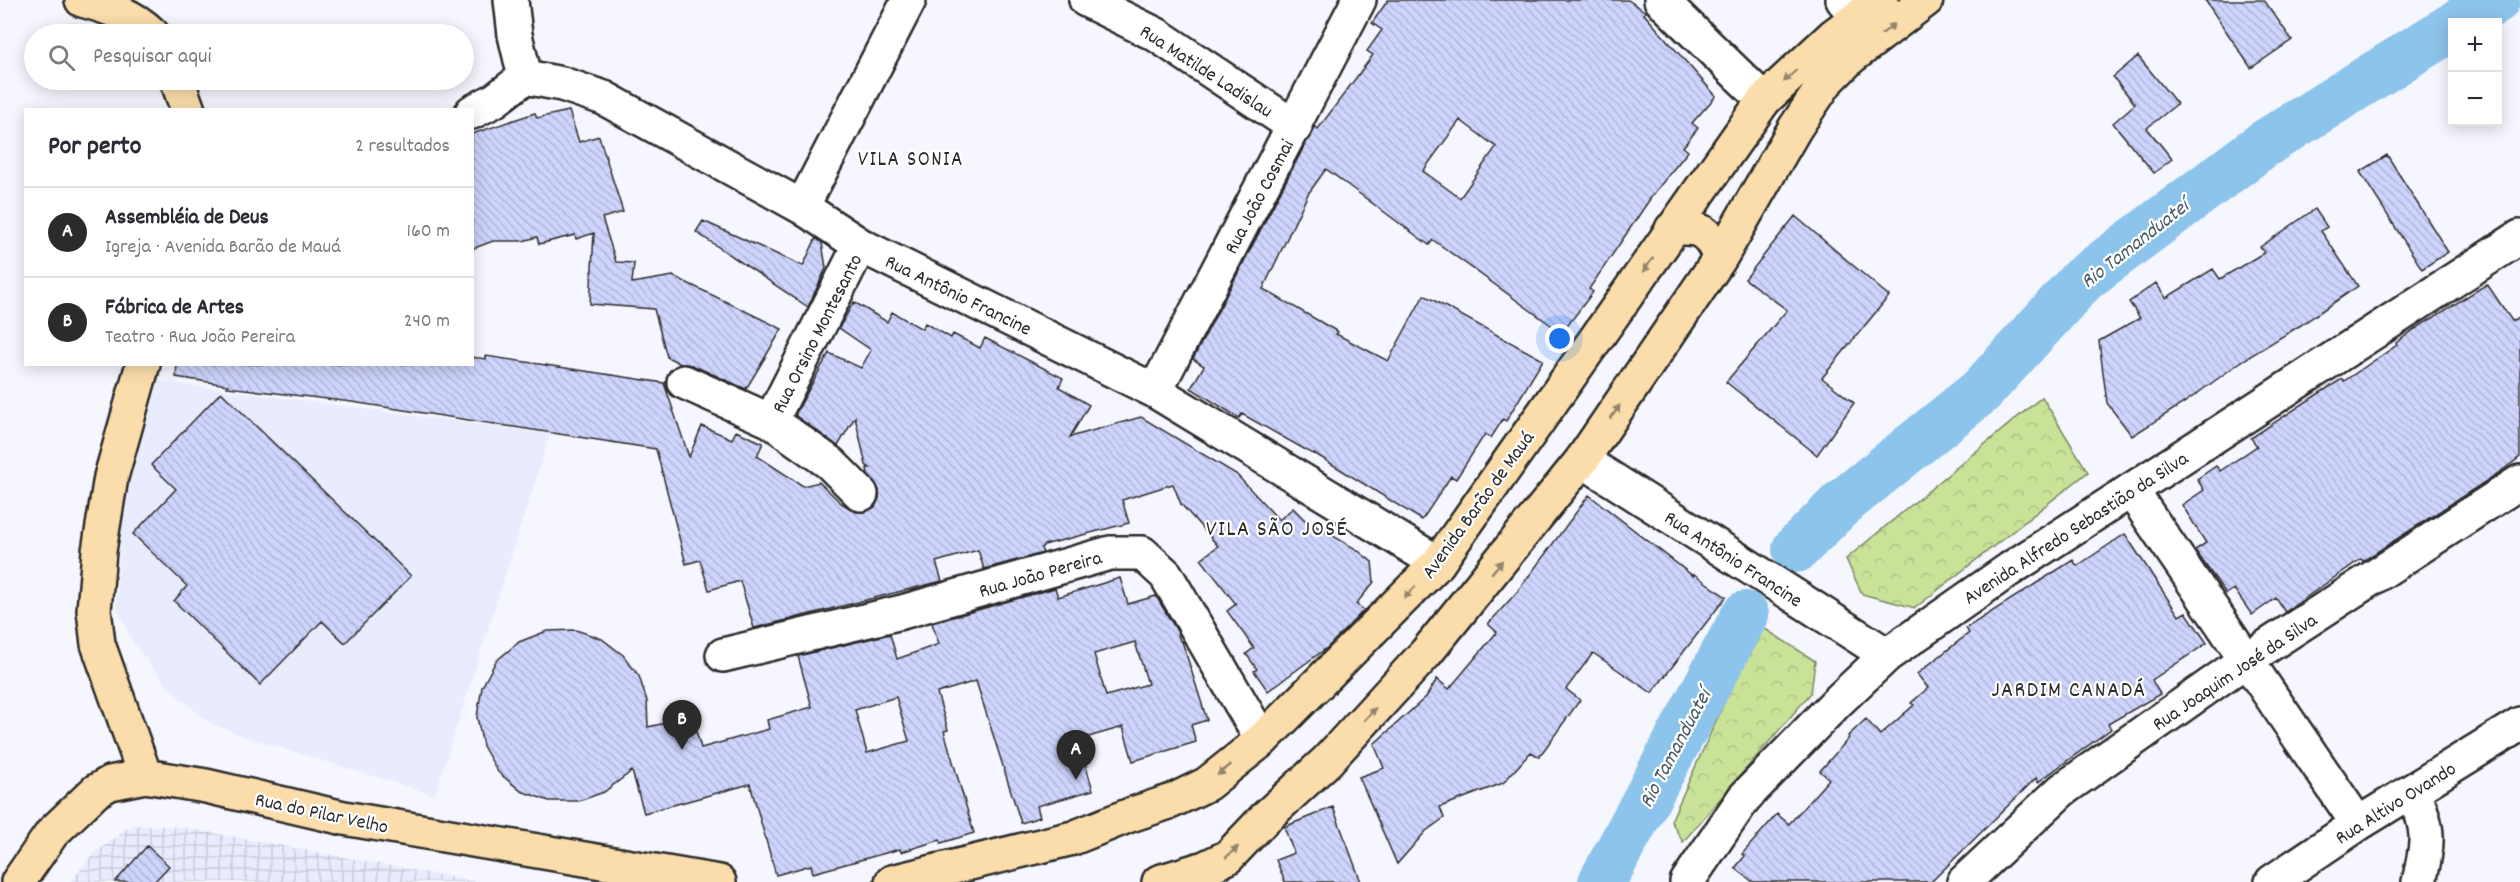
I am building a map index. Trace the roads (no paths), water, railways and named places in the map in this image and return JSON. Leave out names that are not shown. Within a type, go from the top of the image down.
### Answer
[{"type":"main road","points":[[82,0],[107,6],[131,17],[140,24]]},
{"type":"main road","points":[[1159,882],[1205,868],[1228,857],[1265,818],[1327,761],[1426,653],[1582,460],[1720,258],[1795,128],[1826,82],[1851,58],[1926,0]]},
{"type":"main road","name":"Avenida Barão de Mauá","points":[[903,880],[1073,838],[1172,801],[1207,784],[1262,740],[1438,563],[1764,100],[1833,36],[1860,6]]},
{"type":"main road","points":[[181,90],[187,108]]},
{"type":"main road","points":[[1672,229],[1689,228],[1705,234],[1713,240],[1720,258]]},
{"type":"main road","points":[[141,366],[111,477],[99,551],[94,610],[98,644],[145,776]]},
{"type":"main road","name":"Rua do Pilar Velho","points":[[18,882],[52,833],[96,791],[110,783],[145,776],[206,786],[345,818],[673,878],[719,882]]},
{"type":"street","points":[[474,111],[495,100],[525,77],[515,35],[511,0]]},
{"type":"street","points":[[802,207],[909,0]]},
{"type":"street","name":"Rua Matilde Ladislau","points":[[1086,0],[1157,35],[1295,127]]},
{"type":"street","name":"Rua João Cosmai","points":[[1155,391],[1295,127],[1359,0]]},
{"type":"street","points":[[1661,0],[1764,100]]},
{"type":"street","name":"Rua Antônio Francine","points":[[525,77],[562,84],[604,98],[802,207],[861,245],[1155,391],[1438,563]]},
{"type":"street","name":"Avenida Alfredo Sebastião da Silva","points":[[1692,880],[1744,798],[1837,702],[1887,655],[2010,569],[2518,242]]},
{"type":"street","name":"Rua Orsino Montesanto","points":[[771,421],[861,245]]},
{"type":"street","points":[[684,381],[771,421],[830,463],[861,494]]},
{"type":"street","name":"Rua Antônio Francine","points":[[1582,460],[1887,655]]},
{"type":"street","name":"Rua Joaquim José da Silva","points":[[1964,882],[2062,790],[2246,660],[2520,482]]},
{"type":"street","points":[[2131,490],[2358,824]]},
{"type":"street","name":"Rua João Pereira","points":[[723,655],[902,612],[1110,553],[1142,553],[1166,575],[1262,740]]},
{"type":"street","name":"Rua Altivo Ovando","points":[[2272,882],[2358,824],[2520,724]]},
{"type":"street","points":[[2413,792],[2424,816],[2428,844],[2419,882]]},
{"type":"waterway","name":"Rio Tamanduateí","points":[[2466,18],[2496,0]]},
{"type":"waterway","name":"Rio Tamanduateí","points":[[1796,549],[1841,504],[1981,391],[2083,279],[2264,144],[2448,29]]},
{"type":"waterway","name":"Rio Tamanduateí","points":[[1602,882],[1745,615]]},
{"type":"place","name":"Fábrica de Artes","points":[[682,750]]},
{"type":"place","name":"Assembléia de Deus","points":[[1076,780]]},
{"type":"district","name":"VILA SONIA","points":[[911,158]]},
{"type":"district","name":"VILA SÃO JOSÉ","points":[[1277,527]]},
{"type":"district","name":"JARDIM CANADÁ","points":[[2069,688]]}]
